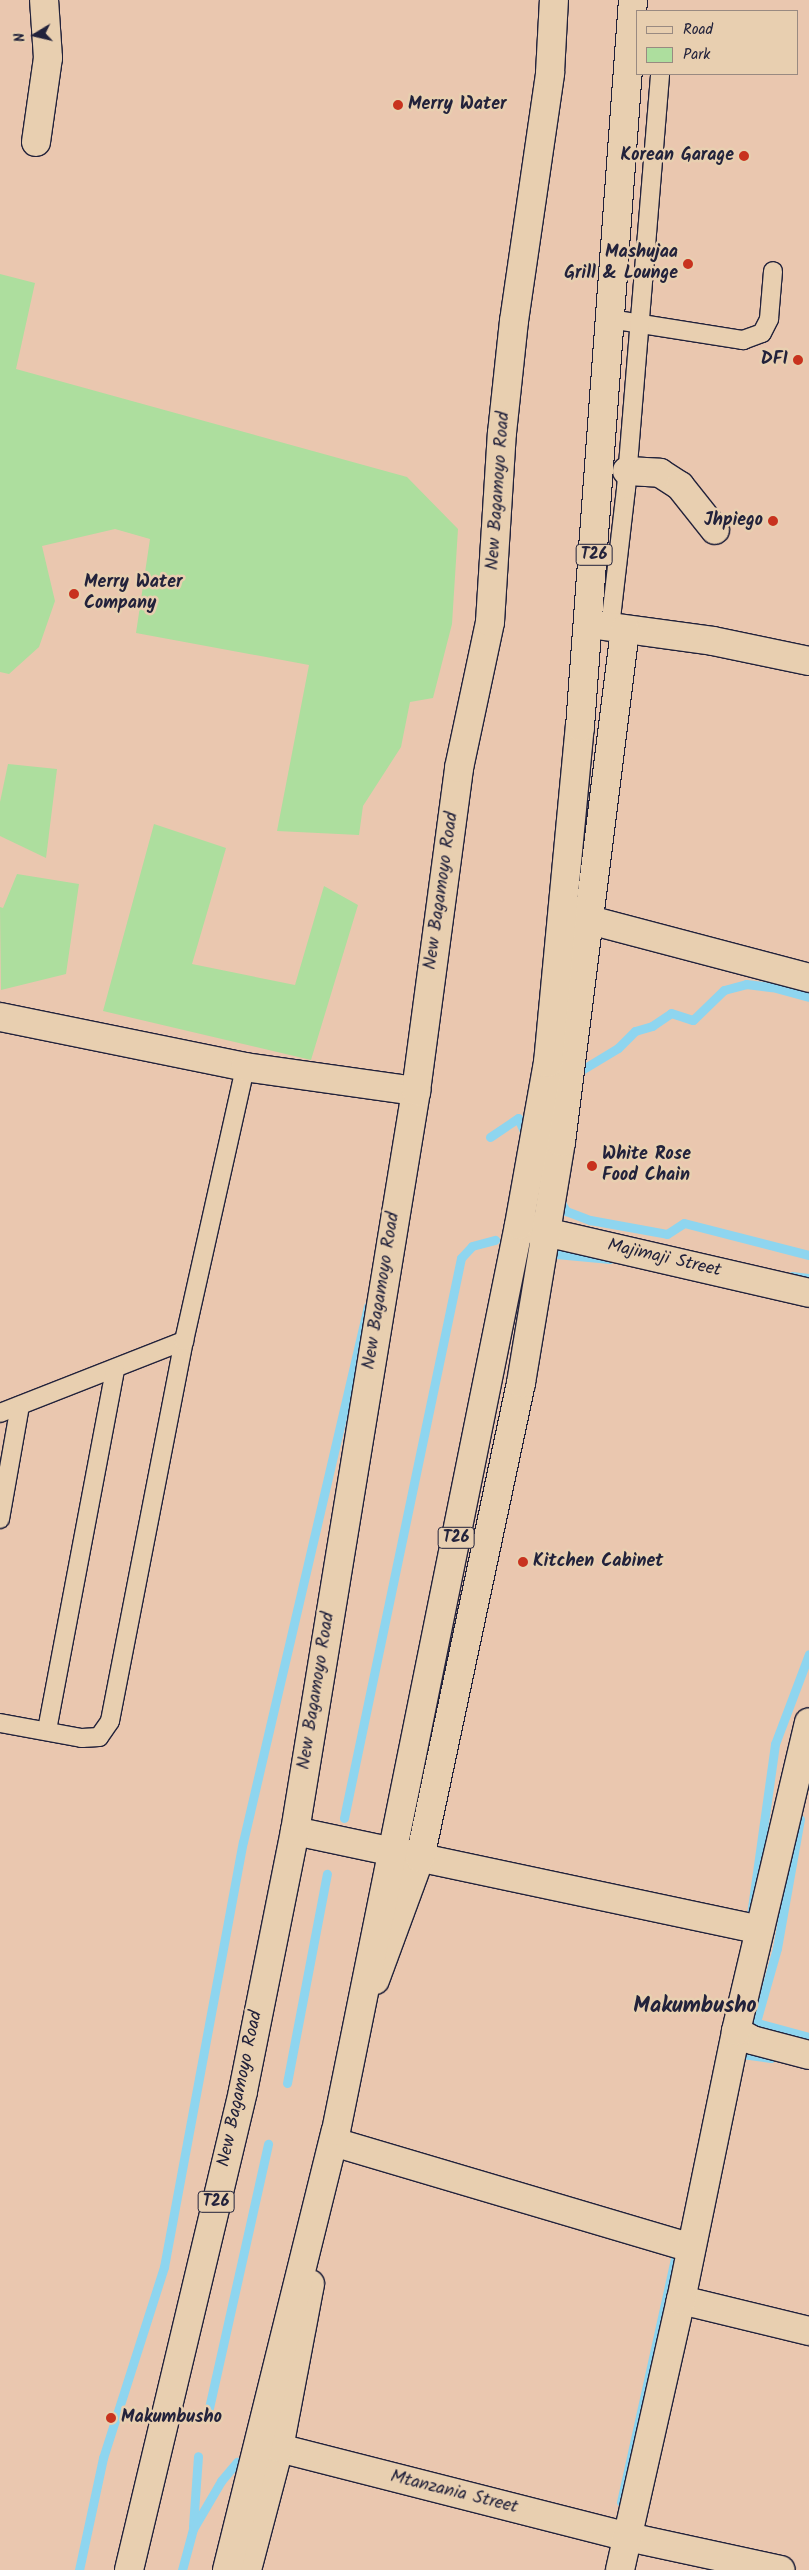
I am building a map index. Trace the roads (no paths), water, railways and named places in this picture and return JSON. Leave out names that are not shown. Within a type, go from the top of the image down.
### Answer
[{"type":"main road","points":[[36,142],[48,58],[44,0]]},
{"type":"main road","name":"New Bagamoyo Road","points":[[129,2570],[243,2090],[295,1831],[416,1091],[459,768],[490,622],[504,414],[514,321],[550,73],[554,0]]},
{"type":"main road","name":"T26","points":[[227,2570],[336,2131],[518,1225],[548,1064],[608,627],[610,319],[634,9]]},
{"type":"main road","points":[[628,471],[660,473],[680,486],[715,530]]},
{"type":"main road","points":[[247,2570],[279,2448],[337,2142],[366,2002],[420,1858],[521,1383],[546,1232],[590,920],[608,627],[713,641],[809,661]]},
{"type":"main road","points":[[590,920],[809,978]]},
{"type":"main road","points":[[0,1017],[245,1067],[416,1091]]},
{"type":"main road","name":"Majimaji Street","points":[[518,1225],[809,1293]]},
{"type":"main road","points":[[620,2570],[681,2300],[736,2031],[809,1723]]},
{"type":"main road","points":[[295,1831],[760,1930]]},
{"type":"main road","points":[[736,2031],[752,2040],[809,2055]]},
{"type":"main road","points":[[337,2142],[691,2248]]},
{"type":"main road","points":[[681,2300],[809,2331]]},
{"type":"main road","name":"Mtanzania Street","points":[[279,2448],[628,2537],[780,2570]]},
{"type":"lane","points":[[608,627],[628,471],[660,75]]},
{"type":"lane","points":[[610,319],[743,340],[762,333],[769,318],[773,271]]},
{"type":"lane","points":[[0,1723],[47,1730],[82,1738],[99,1737],[110,1721],[184,1341],[245,1067]]},
{"type":"lane","points":[[0,1413],[184,1341]]},
{"type":"lane","points":[[47,1730],[115,1368]]},
{"type":"lane","points":[[0,1519],[20,1406]]},
{"type":"waterway","points":[[575,1074],[618,1048],[635,1031],[652,1026],[671,1013],[693,1020],[724,990],[746,984],[772,987],[809,997]]},
{"type":"waterway","points":[[490,1137],[518,1118],[526,1136]]},
{"type":"waterway","points":[[559,1199],[566,1211],[590,1220],[667,1234],[684,1223],[809,1255]]},
{"type":"waterway","points":[[344,1818],[461,1258],[472,1246],[495,1240]]},
{"type":"waterway","points":[[556,1254],[610,1259]]},
{"type":"waterway","points":[[792,1276],[809,1278]]},
{"type":"waterway","points":[[79,2570],[103,2458],[164,2267],[243,1842],[368,1306]]},
{"type":"waterway","points":[[751,1915],[775,1744],[809,1654]]},
{"type":"waterway","points":[[752,2036],[777,1948],[800,1819]]},
{"type":"waterway","points":[[287,2083],[327,1874]]},
{"type":"waterway","points":[[754,2022],[809,2037]]},
{"type":"waterway","points":[[742,2054],[771,2058]]},
{"type":"waterway","points":[[207,2417],[268,2144]]},
{"type":"waterway","points":[[621,2502],[676,2253]]},
{"type":"waterway","points":[[193,2526],[198,2456]]},
{"type":"waterway","points":[[182,2570],[193,2529],[221,2481],[237,2462]]},
{"type":"place","name":"Merry Water","points":[[398,105]]},
{"type":"place","name":"Korean Garage","points":[[744,156]]},
{"type":"place","name":"Mashujaa Grill & Lounge","points":[[688,264]]},
{"type":"place","name":"DFI","points":[[798,360]]},
{"type":"place","name":"Jhpiego","points":[[773,521]]},
{"type":"place","name":"Merry Water Company","points":[[74,594]]},
{"type":"place","name":"White Rose Food Chain","points":[[592,1166]]},
{"type":"place","name":"Kitchen Cabinet","points":[[523,1562]]},
{"type":"place","name":"Makumbusho","points":[[111,2418]]},
{"type":"district","name":"Makumbusho","points":[[695,2007]]}]
